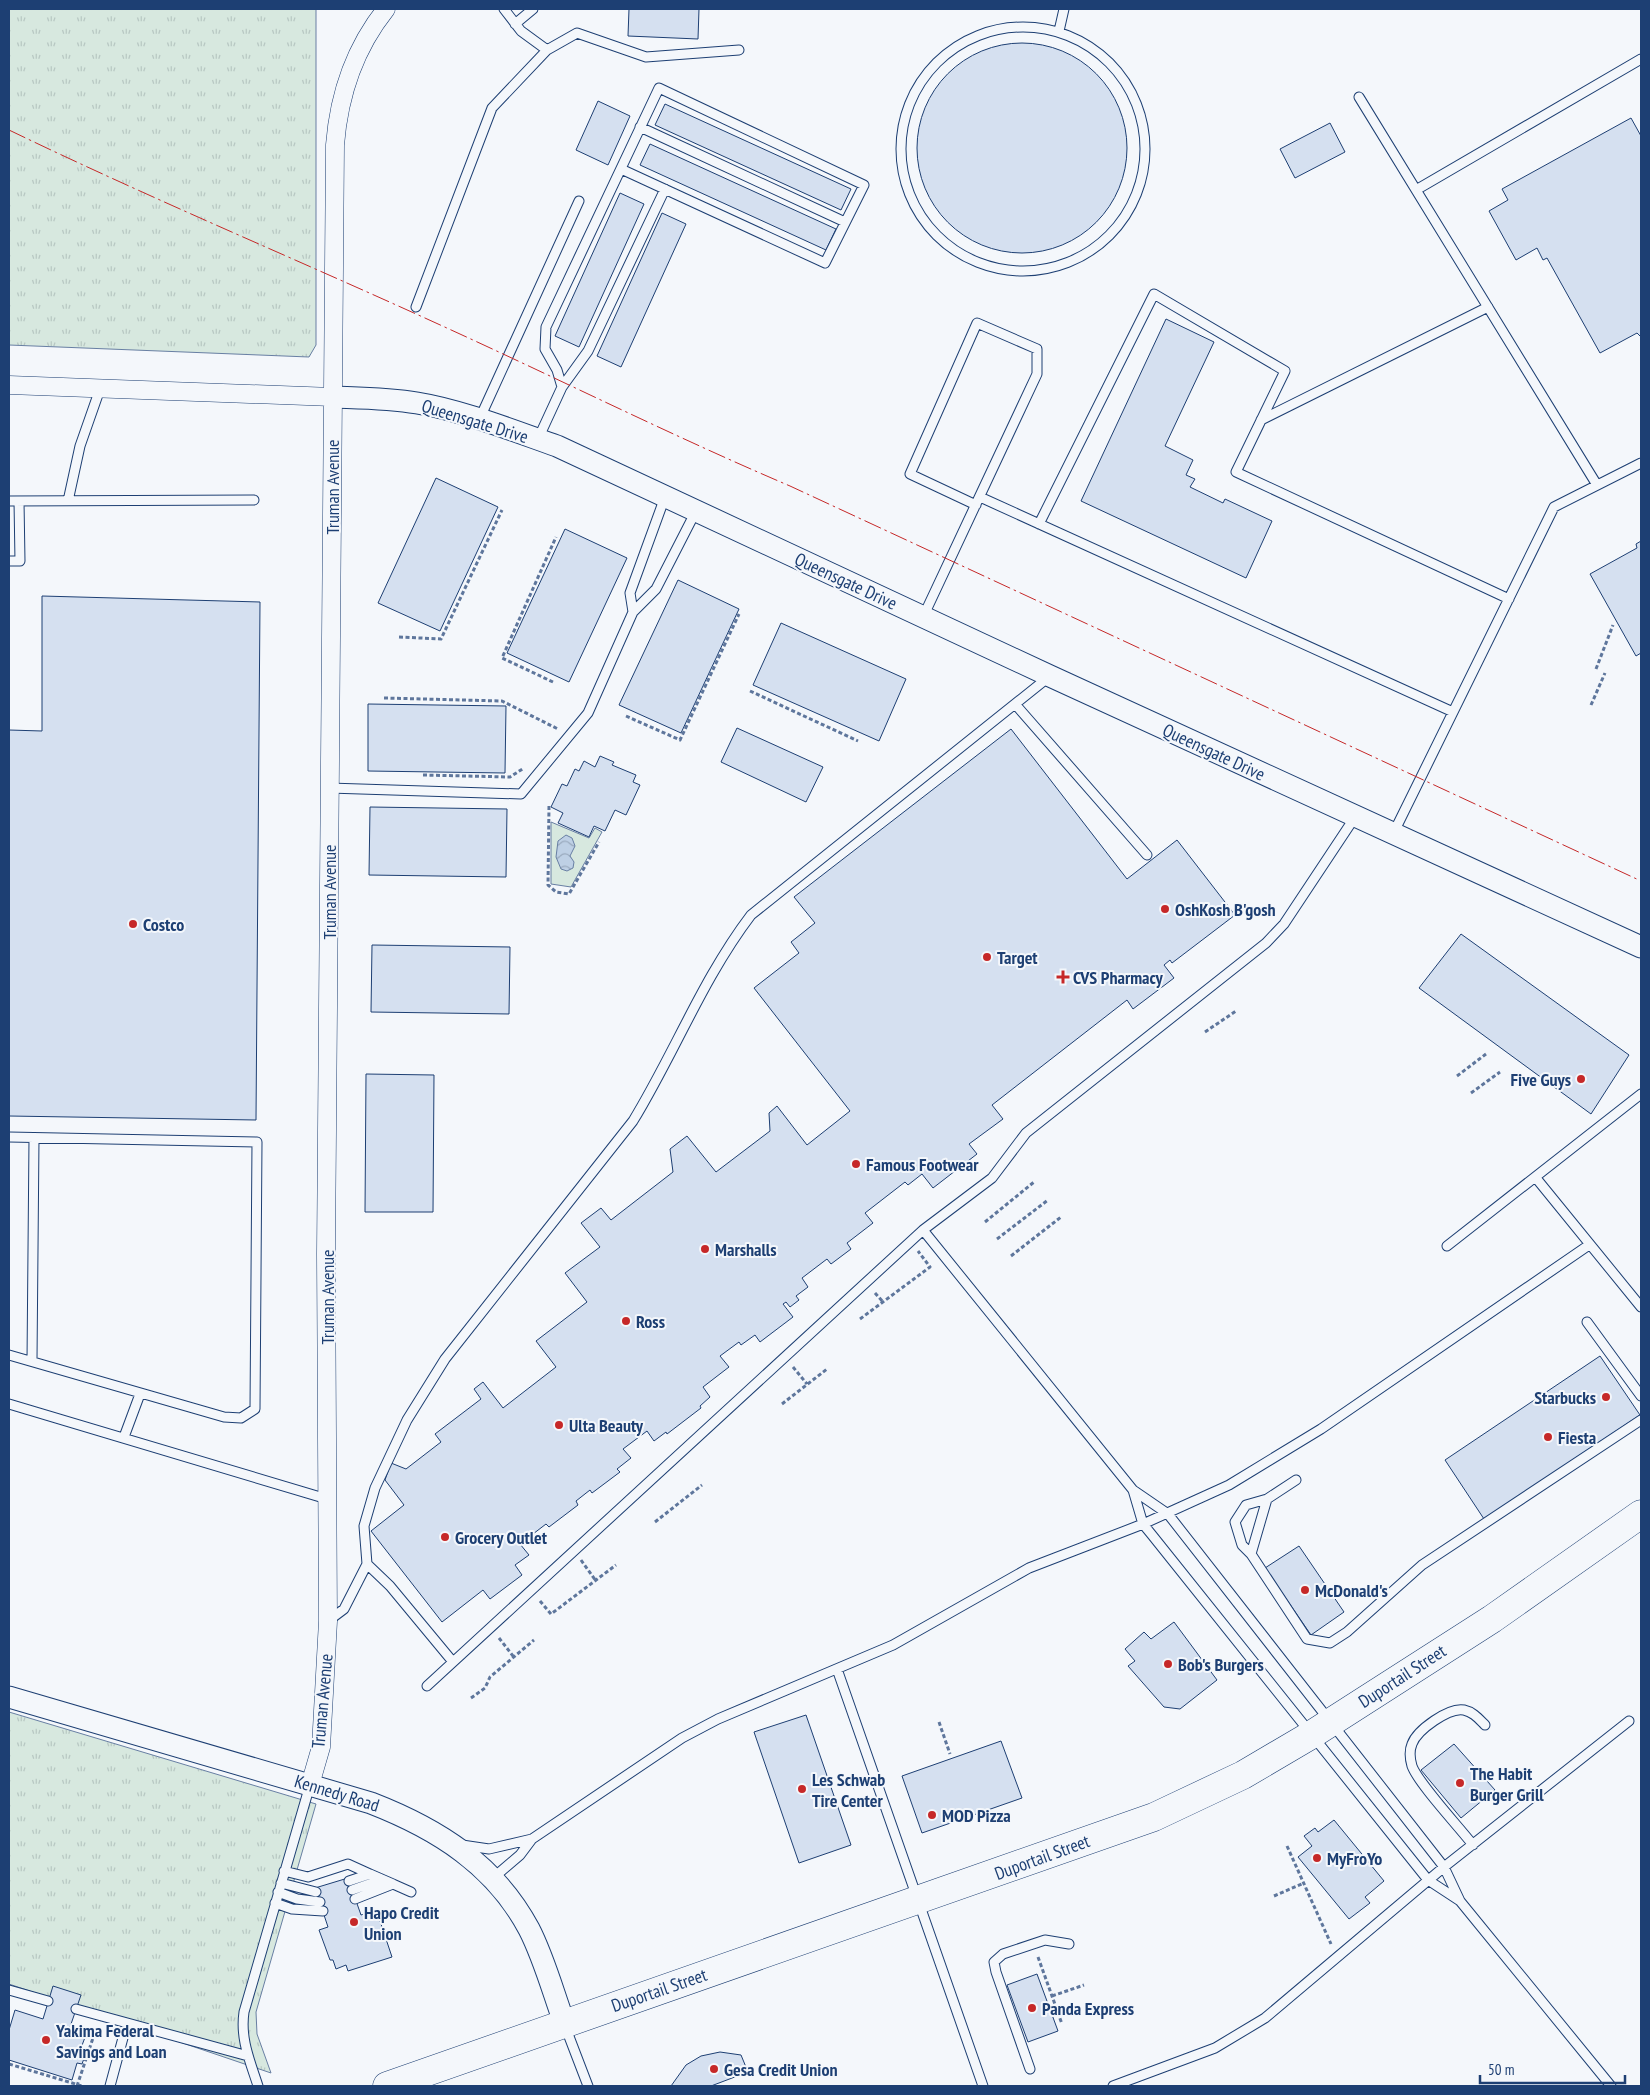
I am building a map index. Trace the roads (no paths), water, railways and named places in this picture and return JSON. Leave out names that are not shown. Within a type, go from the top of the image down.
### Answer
[{"type":"main road","name":"Duportail Street","points":[[387,2086],[564,2022],[919,1901],[1154,1817],[1243,1775],[1321,1728],[1492,1619],[1641,1514]]},
{"type":"street","name":"Truman Avenue","points":[[310,1785],[321,1746],[328,1621],[330,788],[336,127],[343,91],[354,59],[372,27],[386,9]]},
{"type":"street","name":"Queensgate Drive","points":[[9,385],[379,398],[419,403],[538,439],[1641,947]]},
{"type":"street","name":"Kennedy Road","points":[[9,1697],[390,1810],[449,1840],[474,1859],[512,1901],[529,1930],[564,2022]]},
{"type":"lane","points":[[504,9],[521,31],[547,50]]},
{"type":"lane","points":[[515,24],[533,9]]},
{"type":"lane","points":[[1059,31],[1064,9]]},
{"type":"lane","points":[[1017,26],[1059,31],[1094,48],[1122,75],[1140,108],[1147,147],[1142,185],[1124,220],[1098,247],[1064,265],[1025,272],[983,266],[946,245],[918,214],[902,174],[900,132],[913,91],[939,58],[975,35],[1017,26]]},
{"type":"lane","points":[[416,307],[492,108],[547,50],[578,33],[646,57],[739,50]]},
{"type":"lane","points":[[1416,190],[1641,59]]},
{"type":"lane","points":[[562,387],[557,370],[545,349],[546,327],[659,88],[864,185],[825,263],[621,169]]},
{"type":"lane","points":[[1359,97],[1597,486]]},
{"type":"lane","points":[[640,127],[845,222]]},
{"type":"lane","points":[[538,439],[562,387],[588,350],[665,189]]},
{"type":"lane","points":[[479,420],[580,202]]},
{"type":"lane","points":[[1039,524],[1154,294],[1284,370],[1236,472],[1509,599]]},
{"type":"lane","points":[[1261,420],[1488,307]]},
{"type":"lane","points":[[923,617],[978,501],[1037,374],[1037,349],[977,323],[910,474],[978,501],[1039,524],[1453,712]]},
{"type":"lane","points":[[68,501],[80,446],[100,389]]},
{"type":"lane","points":[[1393,834],[1554,507],[1641,463]]},
{"type":"lane","points":[[633,612],[630,593],[665,497]]},
{"type":"lane","points":[[9,501],[254,500]]},
{"type":"lane","points":[[9,561],[20,561],[19,501]]},
{"type":"lane","points":[[330,788],[521,794],[588,713],[633,612],[656,589],[696,511]]},
{"type":"lane","points":[[328,1621],[344,1609],[367,1564],[364,1526],[375,1488],[407,1420],[445,1359],[633,1121],[656,1082],[730,943],[751,915],[1050,676]]},
{"type":"lane","points":[[1015,704],[1147,855]]},
{"type":"lane","points":[[427,1686],[923,1230],[992,1178],[1026,1133],[1266,943],[1284,924],[1355,816]]},
{"type":"lane","points":[[1447,1246],[1641,1094]]},
{"type":"lane","points":[[9,1137],[257,1142],[255,1409],[241,1418],[224,1417],[140,1394],[9,1354]]},
{"type":"lane","points":[[32,1361],[34,1138]]},
{"type":"lane","points":[[1536,1178],[1641,1307]]},
{"type":"lane","points":[[923,1230],[1133,1490],[1168,1514],[1428,1880],[1460,1901]]},
{"type":"lane","points":[[493,1878],[520,1855],[532,1839],[682,1738],[732,1711],[893,1645],[1029,1568],[1168,1514],[1229,1486],[1298,1445],[1589,1245]]},
{"type":"lane","points":[[1587,1322],[1641,1396]]},
{"type":"lane","points":[[124,1437],[140,1394]]},
{"type":"lane","points":[[9,1404],[327,1499]]},
{"type":"lane","points":[[1296,1480],[1267,1499],[1246,1505],[1235,1522],[1242,1545],[1307,1639],[1330,1643],[1347,1632],[1422,1566],[1641,1420]]},
{"type":"lane","points":[[1133,1490],[1143,1524],[1444,1867],[1460,1901],[1611,2086]]},
{"type":"lane","points":[[1250,1554],[1267,1499]]},
{"type":"lane","points":[[367,1564],[390,1586],[453,1662]]},
{"type":"lane","points":[[837,1669],[983,2086]]},
{"type":"lane","points":[[1473,1845],[1415,1773],[1410,1752],[1411,1746],[1419,1733],[1447,1712],[1462,1710],[1472,1712],[1485,1725]]},
{"type":"lane","points":[[1113,2086],[1215,2048],[1265,2018],[1428,1880],[1629,1721]]},
{"type":"lane","points":[[258,2086],[248,2056],[242,2028],[244,2012],[310,1785]]},
{"type":"lane","points":[[449,1840],[464,1845],[489,1849],[532,1839]]},
{"type":"lane","points":[[284,1871],[308,1877],[348,1864],[411,1892]]},
{"type":"lane","points":[[370,1874],[350,1885],[393,1884]]},
{"type":"lane","points":[[281,1883],[316,1892]]},
{"type":"lane","points":[[355,1900],[393,1884]]},
{"type":"lane","points":[[278,1892],[296,1899],[320,1902]]},
{"type":"lane","points":[[275,1903],[292,1908],[323,1911]]},
{"type":"lane","points":[[1030,2069],[994,1962],[1002,1954],[1045,1940],[1069,1944]]},
{"type":"lane","points":[[9,1990],[48,2001]]},
{"type":"lane","points":[[76,2009],[248,2056]]},
{"type":"lane","points":[[564,2022],[588,2086]]},
{"type":"lane","points":[[110,2086],[127,2023]]},
{"type":"water","points":[[566,835],[572,838],[575,846],[570,856],[574,862],[573,868],[567,871],[561,869],[556,857],[558,841]]},
{"type":"place","name":"OshKosh B'gosh","points":[[1165,909]]},
{"type":"place","name":"Costco","points":[[133,924]]},
{"type":"place","name":"Target","points":[[987,957]]},
{"type":"place","name":"CVS Pharmacy","points":[[1063,977]]},
{"type":"place","name":"Five Guys","points":[[1581,1079]]},
{"type":"place","name":"Famous Footwear","points":[[856,1164]]},
{"type":"place","name":"Marshalls","points":[[705,1249]]},
{"type":"place","name":"Ross","points":[[626,1321]]},
{"type":"place","name":"Starbucks","points":[[1606,1397]]},
{"type":"place","name":"Ulta Beauty","points":[[559,1425]]},
{"type":"place","name":"Fiesta","points":[[1548,1437]]},
{"type":"place","name":"Grocery Outlet","points":[[445,1537]]},
{"type":"place","name":"McDonald's","points":[[1305,1590]]},
{"type":"place","name":"Bob's Burgers","points":[[1168,1664]]},
{"type":"place","name":"The Habit Burger Grill","points":[[1460,1783]]},
{"type":"place","name":"Les Schwab Tire Center","points":[[802,1789]]},
{"type":"place","name":"MOD Pizza","points":[[932,1815]]},
{"type":"place","name":"MyFroYo","points":[[1317,1858]]},
{"type":"place","name":"Hapo Credit Union","points":[[354,1922]]},
{"type":"place","name":"Panda Express","points":[[1032,2008]]},
{"type":"place","name":"Yakima Federal Savings and Loan","points":[[46,2040]]},
{"type":"place","name":"Gesa Credit Union","points":[[714,2069]]}]
